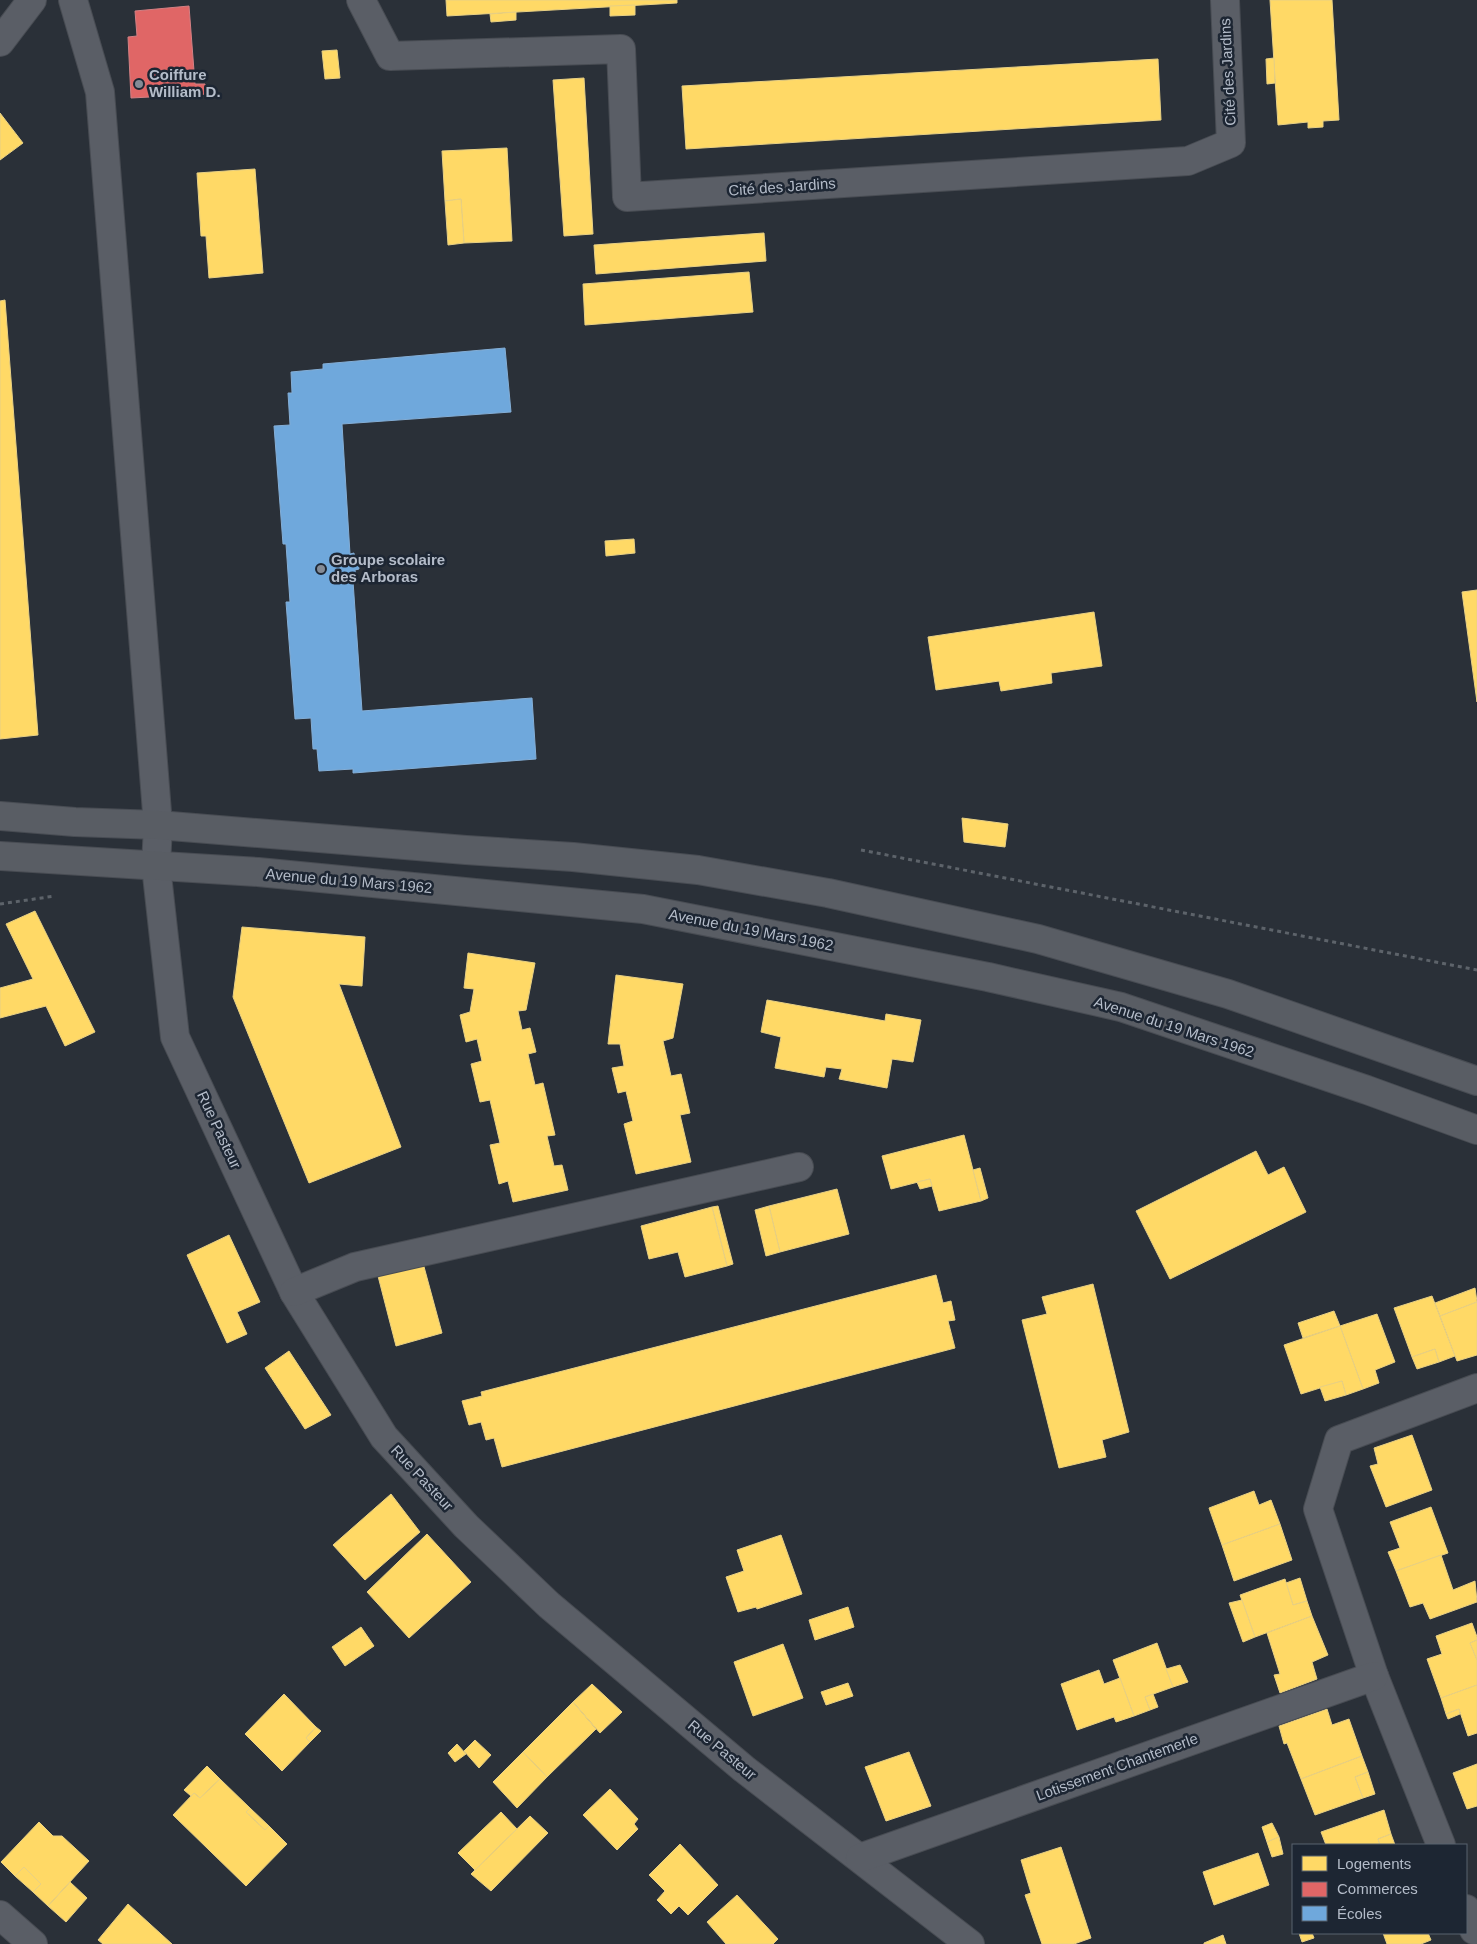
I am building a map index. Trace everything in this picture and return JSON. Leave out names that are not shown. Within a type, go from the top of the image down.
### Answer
[{"type":"main road","points":[[0,816],[573,857],[698,870],[828,893],[1038,939],[1228,994],[1477,1082]]},
{"type":"main road","name":"Avenue du 19 Mars 1962","points":[[0,856],[258,872],[643,909],[988,977],[1121,1007],[1367,1090],[1477,1130]]},
{"type":"street","points":[[0,42],[32,0]]},
{"type":"street","name":"Rue Pasteur","points":[[73,0],[100,92],[158,826],[156,866],[175,1037],[294,1292],[384,1437],[466,1526],[548,1605],[744,1769],[970,1944]]},
{"type":"street","name":"Cité des Jardins","points":[[361,0],[390,56],[621,49],[627,197],[1188,161],[1231,143],[1225,0]]},
{"type":"street","points":[[294,1292],[355,1267],[799,1167]]},
{"type":"street","points":[[1441,1844],[1374,1676],[1318,1509],[1340,1440],[1477,1388]]},
{"type":"street","name":"Lotissement Chantemerle","points":[[860,1858],[1374,1676]]},
{"type":"street","points":[[0,1915],[33,1944]]},
{"type":"path","points":[[861,850],[1477,970]]},
{"type":"path","points":[[0,904],[63,894]]},
{"type":"building: Logements","points":[[446,0],[677,0],[677,3],[447,16]]},
{"type":"building: Logements","points":[[1270,0],[1332,0],[1339,120],[1323,121],[1323,127],[1308,128],[1308,122],[1278,125]]},
{"type":"building: Logements","points":[[635,5],[635,15],[610,16],[610,6]]},
{"type":"building: Logements","points":[[516,12],[516,20],[491,22],[490,14]]},
{"type":"building: Logements","points":[[337,50],[340,78],[325,79],[322,51]]},
{"type":"building: Logements","points":[[1274,58],[1275,83],[1267,84],[1266,59]]},
{"type":"building: Logements","points":[[1158,59],[1161,120],[686,149],[682,86]]},
{"type":"building: Logements","points":[[584,78],[593,234],[564,236],[553,80]]},
{"type":"building: Logements","points":[[0,113],[23,143],[0,160]]},
{"type":"building: Logements","points":[[507,148],[512,241],[464,243],[461,199],[445,201],[442,151]]},
{"type":"building: Logements","points":[[255,169],[263,273],[209,278],[206,236],[201,236],[197,173]]},
{"type":"building: Logements","points":[[461,199],[464,243],[448,245],[445,201]]},
{"type":"building: Logements","points":[[764,233],[766,261],[596,274],[594,245]]},
{"type":"building: Logements","points":[[749,272],[753,312],[585,325],[583,284]]},
{"type":"building: Logements","points":[[5,300],[38,735],[0,739],[0,301]]},
{"type":"building: Logements","points":[[634,539],[635,553],[606,556],[605,541]]},
{"type":"building: Logements","points":[[1477,590],[1477,702],[1462,592]]},
{"type":"building: Logements","points":[[1094,612],[1102,666],[1051,673],[1052,683],[1001,691],[999,681],[936,690],[928,637]]},
{"type":"building: Logements","points":[[962,818],[1008,824],[1005,847],[964,842]]},
{"type":"building: Logements","points":[[35,911],[95,1032],[65,1046],[46,1006],[0,1018],[0,988],[33,979],[6,924]]},
{"type":"building: Logements","points":[[242,927],[365,937],[362,986],[339,984],[401,1147],[309,1183],[233,997]]},
{"type":"building: Logements","points":[[468,953],[535,963],[526,1010],[518,1011],[522,1030],[530,1028],[536,1052],[528,1054],[535,1085],[543,1083],[555,1135],[547,1136],[554,1166],[562,1165],[568,1190],[513,1202],[508,1181],[499,1184],[490,1145],[500,1143],[490,1100],[480,1102],[471,1064],[482,1061],[477,1039],[466,1042],[460,1015],[470,1012],[474,989],[464,988]]},
{"type":"building: Logements","points":[[616,975],[683,984],[673,1038],[663,1041],[671,1076],[681,1074],[690,1113],[680,1115],[691,1162],[636,1174],[624,1124],[633,1121],[626,1091],[618,1093],[612,1068],[624,1066],[620,1044],[608,1044]]},
{"type":"building: Logements","points":[[767,1000],[885,1021],[886,1014],[921,1020],[913,1062],[892,1059],[887,1088],[839,1079],[842,1069],[826,1067],[824,1077],[775,1068],[781,1037],[761,1032]]},
{"type":"building: Logements","points":[[964,1135],[981,1201],[939,1211],[930,1179],[891,1189],[882,1156]]},
{"type":"building: Logements","points":[[1256,1151],[1268,1175],[1284,1167],[1306,1212],[1170,1279],[1136,1211]]},
{"type":"building: Logements","points":[[980,1168],[988,1198],[981,1201],[973,1170]]},
{"type":"building: Logements","points":[[930,1179],[932,1186],[920,1189],[917,1182]]},
{"type":"building: Logements","points":[[837,1189],[849,1234],[780,1252],[769,1206]]},
{"type":"building: Logements","points":[[718,1206],[733,1264],[727,1266],[712,1207]]},
{"type":"building: Logements","points":[[769,1206],[780,1252],[766,1256],[755,1210]]},
{"type":"building: Logements","points":[[712,1207],[727,1266],[685,1277],[678,1252],[649,1259],[641,1226]]},
{"type":"building: Logements","points":[[229,1235],[260,1302],[237,1312],[247,1334],[227,1343],[187,1255]]},
{"type":"building: Logements","points":[[423,1263],[442,1333],[396,1346],[378,1276]]},
{"type":"building: Logements","points":[[936,1275],[943,1303],[951,1301],[955,1320],[948,1321],[955,1348],[502,1467],[494,1438],[486,1440],[481,1422],[469,1425],[462,1401],[482,1396],[481,1392]]},
{"type":"building: Logements","points":[[1093,1284],[1129,1432],[1102,1440],[1106,1457],[1059,1468],[1022,1320],[1047,1314],[1042,1297]]},
{"type":"building: Logements","points":[[1475,1288],[1477,1302],[1440,1316],[1435,1303]]},
{"type":"building: Logements","points":[[1432,1296],[1455,1356],[1439,1362],[1435,1349],[1412,1357],[1394,1308]]},
{"type":"building: Logements","points":[[1477,1302],[1477,1355],[1457,1361],[1440,1316]]},
{"type":"building: Logements","points":[[1334,1311],[1340,1326],[1303,1338],[1298,1323]]},
{"type":"building: Logements","points":[[1377,1314],[1395,1362],[1375,1370],[1379,1383],[1363,1389],[1340,1326]]},
{"type":"building: Logements","points":[[1340,1326],[1363,1389],[1346,1395],[1342,1381],[1301,1394],[1284,1345]]},
{"type":"building: Logements","points":[[1435,1349],[1439,1362],[1417,1369],[1412,1357]]},
{"type":"building: Logements","points":[[289,1351],[331,1415],[305,1429],[265,1368]]},
{"type":"building: Logements","points":[[1342,1381],[1346,1395],[1325,1401],[1320,1387]]},
{"type":"building: Logements","points":[[1412,1435],[1432,1490],[1386,1507],[1370,1466],[1378,1464],[1374,1448]]},
{"type":"building: Logements","points":[[1254,1491],[1259,1505],[1271,1500],[1280,1524],[1222,1545],[1209,1508]]},
{"type":"building: Logements","points":[[391,1494],[420,1532],[365,1580],[333,1545]]},
{"type":"building: Logements","points":[[1431,1507],[1448,1553],[1396,1571],[1388,1552],[1400,1548],[1390,1522]]},
{"type":"building: Logements","points":[[1280,1524],[1292,1560],[1234,1581],[1222,1545]]},
{"type":"building: Logements","points":[[427,1534],[471,1582],[409,1638],[367,1592]]},
{"type":"building: Logements","points":[[781,1535],[802,1594],[757,1609],[756,1607],[738,1612],[726,1577],[744,1571],[737,1550]]},
{"type":"building: Logements","points":[[1441,1555],[1453,1590],[1475,1581],[1477,1602],[1430,1619],[1423,1603],[1410,1607],[1396,1571]]},
{"type":"building: Logements","points":[[1300,1578],[1307,1601],[1293,1605],[1286,1583]]},
{"type":"building: Logements","points":[[1285,1579],[1293,1605],[1307,1601],[1312,1616],[1255,1637],[1240,1595]]},
{"type":"building: Logements","points":[[1242,1600],[1255,1637],[1243,1642],[1229,1603]]},
{"type":"building: Logements","points":[[848,1607],[854,1627],[815,1640],[809,1620]]},
{"type":"building: Logements","points":[[1312,1616],[1328,1655],[1312,1662],[1317,1679],[1280,1693],[1274,1675],[1280,1674],[1267,1633]]},
{"type":"building: Logements","points":[[1472,1623],[1477,1637],[1477,1640],[1470,1643],[1477,1660],[1477,1685],[1441,1698],[1427,1659],[1442,1654],[1436,1636]]},
{"type":"building: Logements","points":[[361,1627],[374,1646],[345,1666],[332,1647]]},
{"type":"building: Logements","points":[[1477,1640],[1477,1660],[1470,1643]]},
{"type":"building: Logements","points":[[1157,1643],[1173,1687],[1145,1697],[1150,1710],[1134,1716],[1113,1660]]},
{"type":"building: Logements","points":[[783,1644],[803,1698],[753,1716],[734,1662]]},
{"type":"building: Logements","points":[[1180,1665],[1188,1682],[1173,1687],[1166,1669]]},
{"type":"building: Logements","points":[[1099,1670],[1104,1684],[1120,1678],[1134,1716],[1116,1722],[1114,1717],[1077,1730],[1061,1684]]},
{"type":"building: Logements","points":[[848,1683],[853,1696],[826,1705],[821,1692]]},
{"type":"building: Logements","points":[[592,1684],[622,1712],[600,1733],[573,1702]]},
{"type":"building: Logements","points":[[1477,1685],[1477,1733],[1468,1736],[1459,1709],[1446,1714],[1441,1698]]},
{"type":"building: Logements","points":[[284,1694],[316,1727],[306,1738],[310,1742],[282,1771],[245,1734]]},
{"type":"building: Logements","points":[[1153,1694],[1158,1707],[1150,1710],[1145,1697]]},
{"type":"building: Logements","points":[[573,1702],[596,1729],[547,1777],[523,1752]]},
{"type":"building: Logements","points":[[1327,1709],[1332,1725],[1349,1719],[1362,1756],[1301,1779],[1287,1743],[1284,1744],[1279,1726]]},
{"type":"building: Logements","points":[[1459,1709],[1460,1714],[1448,1719],[1446,1714]]},
{"type":"building: Logements","points":[[316,1727],[321,1731],[310,1742],[306,1738]]},
{"type":"building: Logements","points":[[475,1740],[491,1755],[479,1768],[464,1751]]},
{"type":"building: Logements","points":[[457,1744],[466,1754],[455,1762],[448,1753]]},
{"type":"building: Logements","points":[[523,1752],[547,1777],[517,1808],[493,1782]]},
{"type":"building: Logements","points":[[909,1752],[931,1806],[886,1821],[865,1767]]},
{"type":"building: Logements","points":[[1362,1756],[1368,1772],[1355,1777],[1363,1798],[1315,1815],[1301,1779]]},
{"type":"building: Logements","points":[[1477,1764],[1477,1806],[1467,1809],[1453,1773]]},
{"type":"building: Logements","points":[[207,1766],[220,1779],[200,1798],[194,1793],[191,1796],[184,1790]]},
{"type":"building: Logements","points":[[1368,1772],[1375,1794],[1363,1798],[1355,1777]]},
{"type":"building: Logements","points":[[220,1779],[250,1808],[246,1812],[265,1830],[269,1826],[287,1844],[246,1886],[173,1815],[194,1793],[200,1798]]},
{"type":"building: Logements","points":[[610,1789],[638,1819],[634,1824],[638,1829],[617,1850],[583,1815]]},
{"type":"building: Logements","points":[[250,1808],[269,1826],[265,1830],[246,1812]]},
{"type":"building: Logements","points":[[1384,1810],[1391,1834],[1378,1839],[1380,1844],[1326,1844],[1321,1832]]},
{"type":"building: Logements","points":[[501,1812],[517,1829],[475,1870],[458,1853]]},
{"type":"building: Logements","points":[[530,1816],[548,1833],[491,1891],[471,1874]]},
{"type":"building: Logements","points":[[39,1822],[53,1836],[62,1836],[89,1861],[48,1906],[33,1892],[41,1884],[24,1867],[15,1876],[1,1862]]},
{"type":"building: Logements","points":[[1272,1823],[1279,1837],[1267,1842],[1262,1827]]},
{"type":"building: Logements","points":[[1391,1834],[1395,1844],[1380,1844],[1378,1839]]},
{"type":"building: Logements","points":[[1279,1837],[1283,1854],[1272,1857],[1267,1842]]},
{"type":"building: Logements","points":[[680,1844],[718,1885],[688,1915],[679,1906],[671,1914],[657,1900],[665,1891],[649,1875]]},
{"type":"building: Logements","points":[[1061,1847],[1091,1938],[1074,1944],[1042,1944],[1025,1895],[1031,1893],[1021,1860]]},
{"type":"building: Logements","points":[[1258,1853],[1269,1885],[1214,1905],[1203,1872]]},
{"type":"building: Logements","points":[[24,1867],[41,1884],[33,1892],[15,1876]]},
{"type":"building: Logements","points":[[70,1882],[87,1898],[66,1922],[48,1906]]},
{"type":"building: Logements","points":[[737,1895],[778,1939],[773,1944],[726,1944],[707,1922]]},
{"type":"building: Logements","points":[[128,1904],[172,1944],[103,1944],[98,1940]]},
{"type":"building: Logements","points":[[1299,1934],[1312,1934],[1314,1938],[1302,1942]]},
{"type":"building: Logements","points":[[1383,1934],[1428,1934],[1431,1940],[1421,1944],[1387,1944]]},
{"type":"building: Logements","points":[[1223,1935],[1226,1944],[1204,1944],[1204,1943]]},
{"type":"building: Commerces","points":[[189,6],[195,84],[205,84],[207,94],[131,98],[128,37],[137,36],[135,11]]},
{"type":"building: Écoles","points":[[505,348],[511,412],[342,424],[350,554],[354,553],[355,562],[358,561],[359,569],[355,570],[356,581],[353,581],[362,711],[532,698],[536,759],[353,773],[353,769],[319,771],[317,749],[313,749],[311,718],[295,719],[286,602],[290,602],[286,544],[283,544],[274,426],[290,425],[288,393],[292,393],[291,372],[323,369],[323,364]]},
{"type":"place","name":"Coiffure William D.","points":[[139,84]]},
{"type":"place","name":"Groupe scolaire des Arboras","points":[[321,569]]}]
